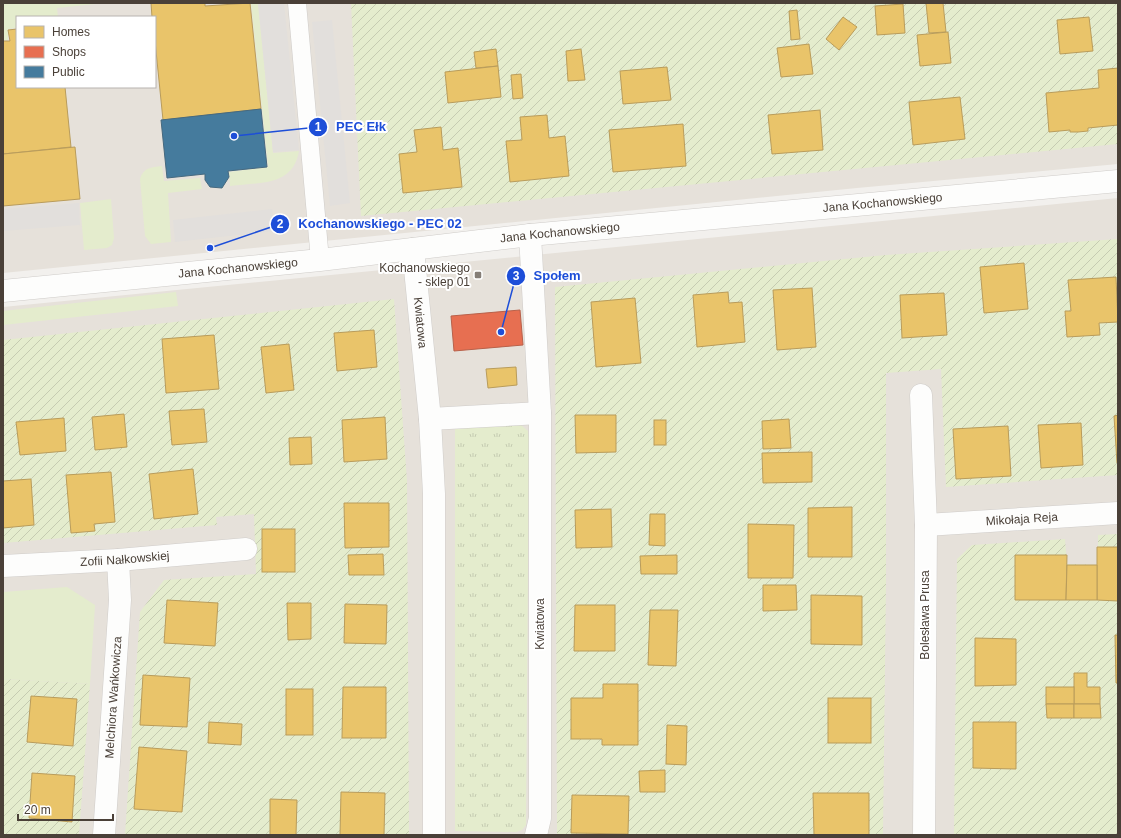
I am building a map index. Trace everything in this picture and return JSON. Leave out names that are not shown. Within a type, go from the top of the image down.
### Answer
[{"type":"street","name":"Jana Kochanowskiego","points":[[3,291],[320,260],[530,235],[1118,181]]},
{"type":"street","name":"Kwiatowa","points":[[530,235],[540,413],[540,818],[536,835]]},
{"type":"street","name":"Kwiatowa","points":[[413,249],[430,419],[434,494],[434,835]]},
{"type":"street","name":"Bolesława Prusa","points":[[921,395],[926,526],[924,835]]},
{"type":"street","points":[[430,419],[540,413]]},
{"type":"street","name":"Mikołaja Reja","points":[[926,526],[1118,513]]},
{"type":"street","name":"Zofii Nałkowskiej","points":[[3,566],[118,560],[246,549]]},
{"type":"street","name":"Melchiora Wańkowicza","points":[[104,835],[120,600],[118,560]]},
{"type":"lane","points":[[297,3],[320,260]]},
{"type":"shaded area","points":[[3,3],[1118,3],[1118,164],[857,188],[3,273]]},
{"type":"shaded area","points":[[258,3],[284,3],[299,150],[273,152]]},
{"type":"shaded area","points":[[332,20],[350,203],[330,206],[312,22]]},
{"type":"shaded area","points":[[1118,198],[1118,835],[3,835],[3,307]]},
{"type":"shaded area","points":[[79,203],[80,225],[3,231],[3,209]]},
{"type":"shaded area","points":[[272,209],[274,231],[175,242],[173,220]]},
{"type":"green space","points":[[3,3],[105,3],[57,8],[58,16],[16,16],[16,28],[8,29],[8,40],[3,40]]},
{"type":"green space","points":[[251,3],[258,3],[273,153],[299,151],[296,163],[290,171],[282,177],[263,183],[230,186],[229,172],[268,167]]},
{"type":"green space","points":[[351,3],[1118,3],[1118,144],[361,216]]},
{"type":"green space","points":[[162,166],[164,181],[200,178],[202,189],[168,193],[171,242],[151,244],[145,236],[140,179],[145,170]]},
{"type":"green space","points":[[111,199],[114,238],[112,245],[107,248],[84,250],[80,203]]},
{"type":"green space","points":[[1118,239],[1118,475],[946,487],[941,369],[886,373],[886,583],[883,835],[557,835],[555,287],[886,255]]},
{"type":"green space","points":[[176,292],[178,306],[3,325],[3,311]]},
{"type":"green space","points":[[394,299],[407,481],[409,835],[125,835],[140,612],[164,580],[256,574],[254,514],[216,517],[217,525],[3,543],[3,340]]},
{"type":"green space","points":[[521,425],[528,431],[529,439],[526,825],[522,830],[516,832],[455,831],[455,427]]},
{"type":"green space","points":[[1118,534],[1118,835],[954,835],[957,559],[972,545],[1065,539],[1067,564],[1098,565],[1098,535]]},
{"type":"green space","points":[[67,587],[95,605],[90,684],[3,679],[3,592]]},
{"type":"green space","points":[[3,679],[90,684],[79,835],[3,835]]},
{"type":"building: Homes","points":[[151,3],[205,3],[205,6],[250,3],[261,109],[163,120],[156,51],[156,16],[152,16]]},
{"type":"building: Homes","points":[[926,3],[943,3],[946,32],[929,33]]},
{"type":"building: Homes","points":[[903,4],[905,33],[877,35],[875,6]]},
{"type":"building: Homes","points":[[797,10],[800,39],[791,40],[789,11]]},
{"type":"building: Homes","points":[[843,17],[857,27],[839,50],[826,39]]},
{"type":"building: Homes","points":[[1089,17],[1093,51],[1060,54],[1057,20]]},
{"type":"building: Homes","points":[[16,29],[16,88],[65,88],[71,147],[3,154],[3,41],[10,41],[8,30]]},
{"type":"building: Homes","points":[[948,32],[951,63],[920,66],[917,35]]},
{"type":"building: Homes","points":[[809,44],[813,74],[781,77],[777,48]]},
{"type":"building: Homes","points":[[496,49],[498,66],[476,68],[474,52]]},
{"type":"building: Homes","points":[[581,49],[585,80],[568,81],[566,51]]},
{"type":"building: Homes","points":[[498,66],[501,97],[448,103],[445,72]]},
{"type":"building: Homes","points":[[667,67],[671,100],[623,104],[620,71]]},
{"type":"building: Homes","points":[[1118,68],[1118,125],[1088,128],[1088,131],[1070,132],[1070,130],[1049,132],[1046,93],[1099,88],[1098,70]]},
{"type":"building: Homes","points":[[521,74],[523,98],[513,99],[511,75]]},
{"type":"building: Homes","points":[[960,97],[965,139],[913,145],[909,102]]},
{"type":"building: Homes","points":[[820,110],[823,150],[772,154],[768,115]]},
{"type":"building: Homes","points":[[547,115],[549,138],[565,136],[569,176],[510,182],[506,141],[522,140],[520,117]]},
{"type":"building: Homes","points":[[683,124],[686,166],[613,172],[609,130]]},
{"type":"building: Homes","points":[[441,127],[443,150],[458,148],[462,187],[403,193],[399,154],[417,152],[414,130]]},
{"type":"building: Homes","points":[[75,147],[80,199],[3,206],[3,154]]},
{"type":"building: Homes","points":[[1024,263],[1028,309],[984,313],[980,267]]},
{"type":"building: Homes","points":[[1116,277],[1118,322],[1099,323],[1100,335],[1067,337],[1065,311],[1071,311],[1068,280]]},
{"type":"building: Homes","points":[[812,288],[816,347],[777,350],[773,290]]},
{"type":"building: Homes","points":[[728,292],[729,303],[742,302],[745,342],[697,347],[693,295]]},
{"type":"building: Homes","points":[[944,293],[947,335],[902,338],[900,295]]},
{"type":"building: Homes","points":[[635,298],[641,363],[596,367],[591,302]]},
{"type":"building: Homes","points":[[374,330],[377,367],[337,371],[334,333]]},
{"type":"building: Homes","points":[[214,335],[219,389],[166,393],[162,339]]},
{"type":"building: Homes","points":[[289,344],[294,390],[266,393],[261,347]]},
{"type":"building: Homes","points":[[516,367],[517,385],[488,388],[486,369]]},
{"type":"building: Homes","points":[[204,409],[207,442],[172,445],[169,411]]},
{"type":"building: Homes","points":[[124,414],[127,447],[95,450],[92,417]]},
{"type":"building: Homes","points":[[575,415],[616,415],[616,452],[576,453]]},
{"type":"building: Homes","points":[[1118,415],[1118,463],[1117,463],[1114,416]]},
{"type":"building: Homes","points":[[385,417],[387,459],[344,462],[342,420]]},
{"type":"building: Homes","points":[[64,418],[66,451],[20,455],[16,422]]},
{"type":"building: Homes","points":[[789,419],[791,448],[763,449],[762,421]]},
{"type":"building: Homes","points":[[654,420],[666,420],[666,445],[654,445]]},
{"type":"building: Homes","points":[[1081,423],[1083,465],[1041,468],[1038,425]]},
{"type":"building: Homes","points":[[1008,426],[1011,476],[956,479],[953,429]]},
{"type":"building: Homes","points":[[311,437],[312,464],[290,465],[289,438]]},
{"type":"building: Homes","points":[[812,452],[812,482],[763,483],[762,453]]},
{"type":"building: Homes","points":[[193,469],[198,514],[154,519],[149,474]]},
{"type":"building: Homes","points":[[111,472],[115,522],[94,524],[95,531],[71,533],[66,475]]},
{"type":"building: Homes","points":[[31,479],[34,525],[3,528],[3,481]]},
{"type":"building: Homes","points":[[344,503],[389,503],[389,547],[345,548]]},
{"type":"building: Homes","points":[[852,507],[852,557],[808,557],[808,508]]},
{"type":"building: Homes","points":[[611,509],[612,547],[576,548],[575,510]]},
{"type":"building: Homes","points":[[650,514],[665,514],[665,546],[649,545]]},
{"type":"building: Homes","points":[[748,524],[794,525],[793,578],[748,578]]},
{"type":"building: Homes","points":[[262,529],[295,529],[295,572],[262,572]]},
{"type":"building: Homes","points":[[1097,547],[1118,547],[1118,601],[1097,600]]},
{"type":"building: Homes","points":[[383,554],[384,575],[349,575],[348,555]]},
{"type":"building: Homes","points":[[677,555],[677,574],[641,574],[640,556]]},
{"type":"building: Homes","points":[[1015,555],[1067,555],[1066,600],[1015,600]]},
{"type":"building: Homes","points":[[1067,565],[1097,565],[1097,600],[1066,600]]},
{"type":"building: Homes","points":[[763,585],[796,585],[797,610],[763,611]]},
{"type":"building: Homes","points":[[811,595],[862,596],[862,645],[811,644]]},
{"type":"building: Homes","points":[[167,600],[218,603],[215,646],[164,643]]},
{"type":"building: Homes","points":[[287,603],[311,603],[311,639],[288,640]]},
{"type":"building: Homes","points":[[345,604],[387,605],[386,644],[344,643]]},
{"type":"building: Homes","points":[[575,605],[615,605],[615,651],[574,651]]},
{"type":"building: Homes","points":[[650,610],[678,610],[676,666],[648,665]]},
{"type":"building: Homes","points":[[1115,635],[1118,635],[1118,683],[1116,683]]},
{"type":"building: Homes","points":[[975,638],[1016,639],[1016,685],[975,686]]},
{"type":"building: Homes","points":[[1074,673],[1087,673],[1087,687],[1100,687],[1100,704],[1074,704]]},
{"type":"building: Homes","points":[[143,675],[190,678],[187,727],[140,725]]},
{"type":"building: Homes","points":[[603,684],[638,684],[638,745],[602,745],[602,739],[571,739],[571,698],[603,698]]},
{"type":"building: Homes","points":[[343,687],[386,687],[386,738],[342,738]]},
{"type":"building: Homes","points":[[1046,687],[1074,687],[1074,704],[1046,704]]},
{"type":"building: Homes","points":[[286,689],[313,689],[313,735],[286,735]]},
{"type":"building: Homes","points":[[31,696],[77,699],[73,746],[27,742]]},
{"type":"building: Homes","points":[[828,698],[871,698],[871,743],[828,743]]},
{"type":"building: Homes","points":[[1046,704],[1074,704],[1074,718],[1047,718]]},
{"type":"building: Homes","points":[[1074,704],[1100,704],[1101,718],[1074,718]]},
{"type":"building: Homes","points":[[209,722],[242,724],[241,745],[208,743]]},
{"type":"building: Homes","points":[[973,722],[1016,722],[1016,769],[973,768]]},
{"type":"building: Homes","points":[[667,725],[687,726],[686,765],[666,764]]},
{"type":"building: Homes","points":[[139,747],[187,751],[182,812],[134,809]]},
{"type":"building: Homes","points":[[665,770],[665,792],[640,792],[639,771]]},
{"type":"building: Homes","points":[[32,773],[75,776],[72,822],[29,818]]},
{"type":"building: Homes","points":[[341,792],[385,793],[384,835],[340,835]]},
{"type":"building: Homes","points":[[813,793],[869,793],[869,835],[814,835]]},
{"type":"building: Homes","points":[[572,795],[629,796],[628,834],[571,833]]},
{"type":"building: Homes","points":[[270,799],[297,800],[296,835],[270,835]]},
{"type":"building: Shops","points":[[520,310],[523,345],[454,351],[451,316]]},
{"type":"building: Public","points":[[261,109],[267,167],[228,171],[229,177],[222,188],[210,187],[205,180],[205,174],[167,178],[161,120]]},
{"type":"place","name":"PEC Ełk","points":[[234,136]]},
{"type":"place","name":"Kochanowskiego - PEC 02","points":[[210,248]]},
{"type":"place","name":"Kochanowskiego - sklep 01","points":[[478,275]]},
{"type":"place","name":"Społem","points":[[501,332]]}]
